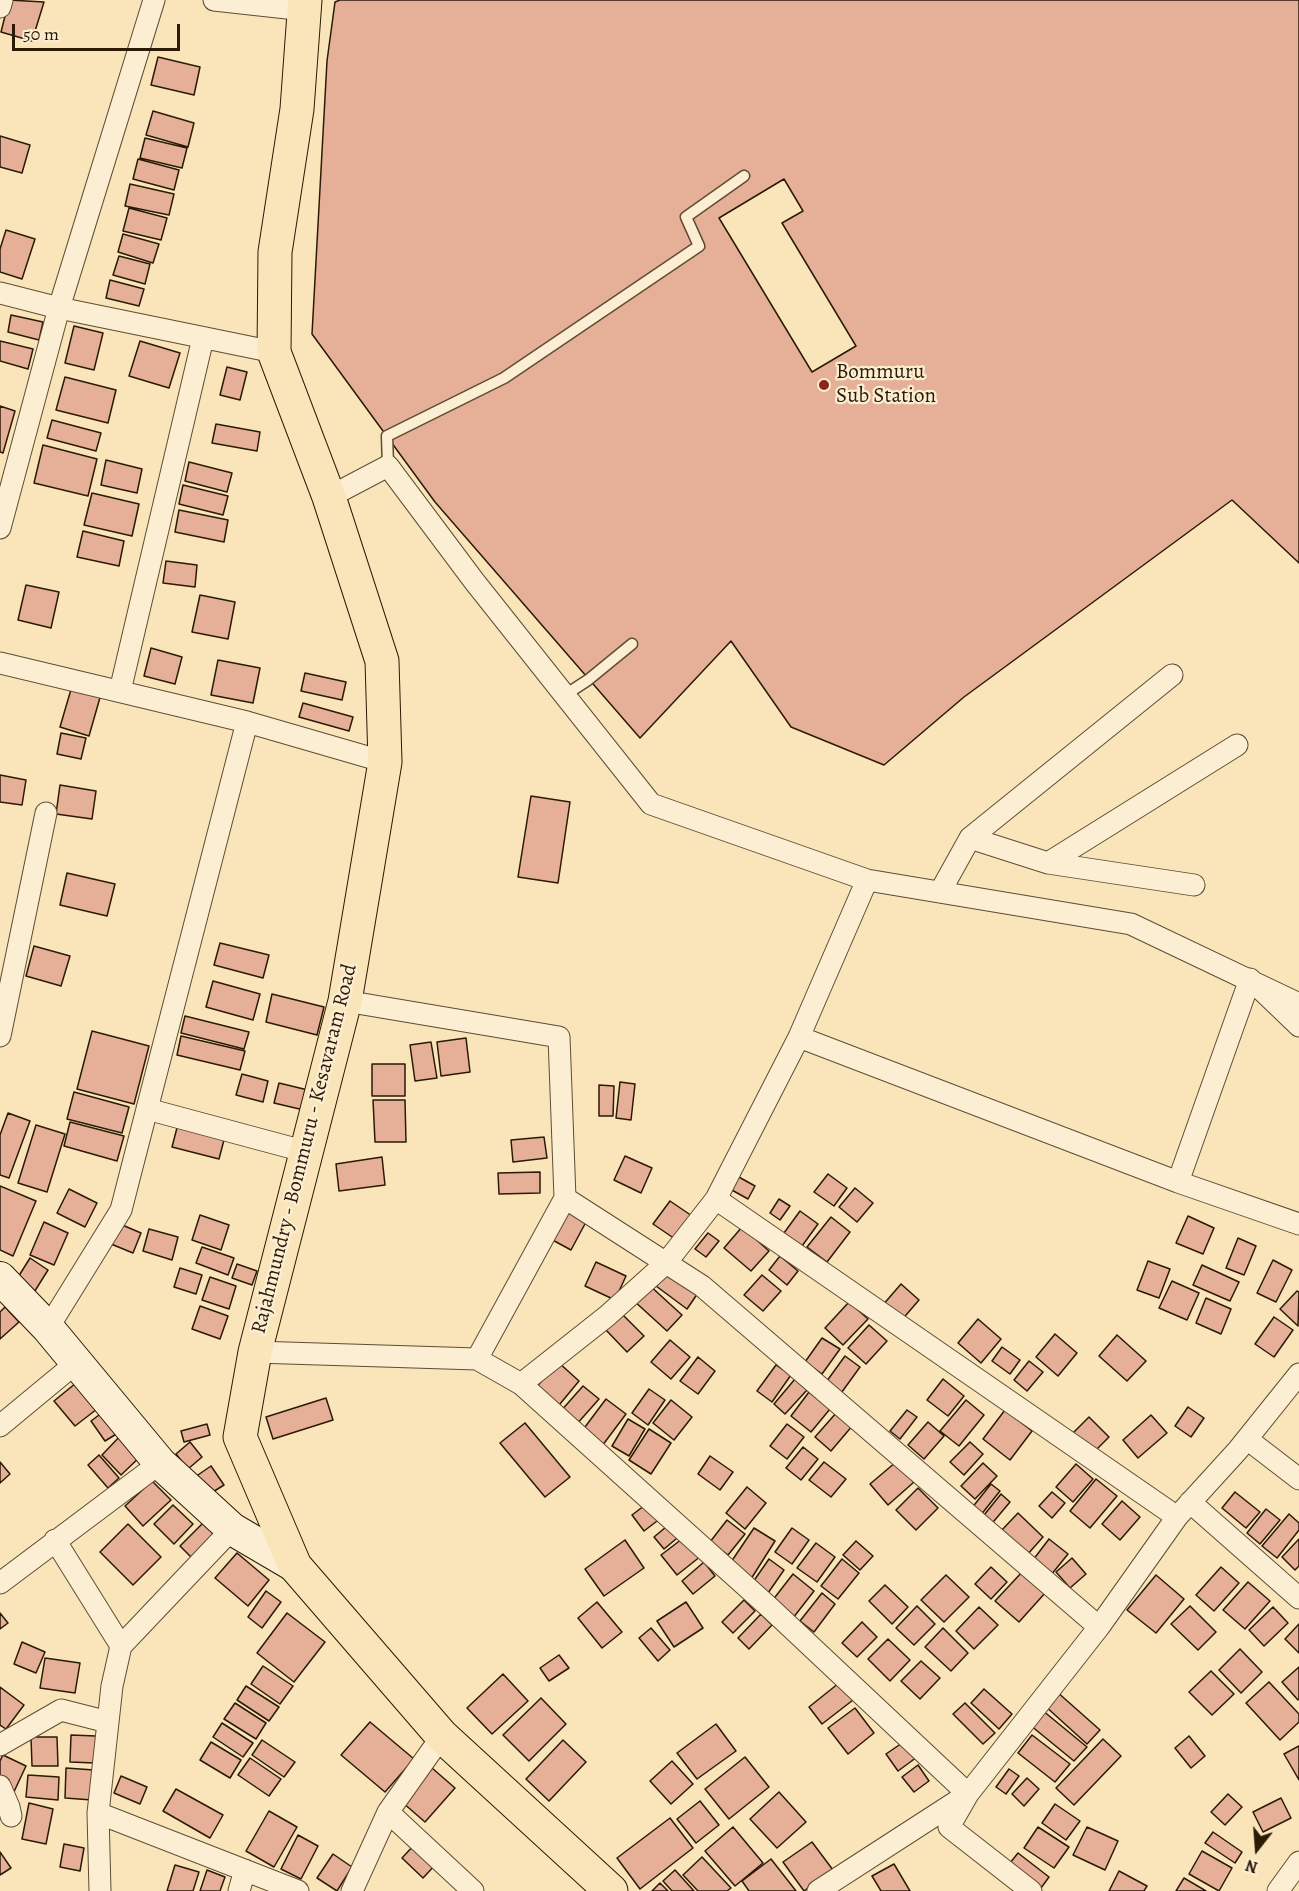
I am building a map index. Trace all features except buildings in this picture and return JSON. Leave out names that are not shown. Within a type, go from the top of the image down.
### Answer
[{"type":"main road","name":"Rajahmundry - Bommuru - Kesavaram Road","points":[[305,5],[297,109],[274,252],[274,352],[329,497],[382,661],[385,762],[345,1001],[255,1352],[240,1437],[295,1566],[442,1736],[611,1891]]},
{"type":"main road","points":[[3,1286],[48,1328],[160,1463],[232,1529],[295,1566]]},
{"type":"street","points":[[0,7],[2,0]]},
{"type":"street","points":[[0,528],[59,308],[154,0]]},
{"type":"street","points":[[214,0],[305,5]]},
{"type":"street","points":[[0,293],[59,308],[274,352]]},
{"type":"street","points":[[120,692],[203,338]]},
{"type":"street","points":[[329,497],[388,466],[474,581],[651,804],[867,880],[1131,924],[1299,1004]]},
{"type":"street","points":[[0,663],[248,722],[385,762]]},
{"type":"street","points":[[940,892],[970,838],[1172,675]]},
{"type":"street","points":[[48,1328],[121,1209],[248,722]]},
{"type":"street","points":[[1048,863],[1237,745]]},
{"type":"street","points":[[0,1036],[46,813]]},
{"type":"street","points":[[970,838],[1048,863],[1194,885]]},
{"type":"street","points":[[521,1384],[607,1316],[666,1263],[716,1199],[800,1037],[867,880]]},
{"type":"street","points":[[1250,979],[1299,1026]]},
{"type":"street","points":[[1178,1182],[1250,979]]},
{"type":"street","points":[[345,1001],[560,1037],[565,1198],[477,1359]]},
{"type":"street","points":[[800,1037],[1178,1182],[1299,1224]]},
{"type":"street","points":[[147,1109],[307,1152]]},
{"type":"street","points":[[565,1198],[702,1286],[1098,1627]]},
{"type":"street","points":[[716,1199],[1184,1509],[1299,1598]]},
{"type":"street","points":[[255,1352],[477,1359],[521,1384],[770,1607],[968,1794]]},
{"type":"street","points":[[0,1426],[76,1363]]},
{"type":"street","points":[[1031,1891],[949,1827],[968,1794],[1098,1627],[1184,1509],[1247,1439],[1299,1374]]},
{"type":"street","points":[[1247,1439],[1299,1479]]},
{"type":"street","points":[[0,1583],[160,1463]]},
{"type":"street","points":[[100,1891],[98,1813],[112,1686],[121,1647],[232,1529]]},
{"type":"street","points":[[55,1540],[121,1647]]},
{"type":"street","points":[[0,1745],[61,1710],[108,1722]]},
{"type":"street","points":[[352,1891],[388,1812],[442,1736]]},
{"type":"street","points":[[0,1786],[11,1816]]},
{"type":"street","points":[[818,1891],[968,1794]]},
{"type":"street","points":[[388,1812],[473,1891]]},
{"type":"street","points":[[98,1813],[298,1891]]},
{"type":"street","points":[[1278,1891],[1299,1862]]},
{"type":"street","points":[[238,1891],[245,1870]]},
{"type":"lane","points":[[388,466],[387,436],[504,378],[699,246],[686,218],[744,176]]},
{"type":"lane","points":[[565,695],[588,680],[632,644]]},
{"type":"place","name":"Bommuru Sub Station","points":[[824,385]]}]
